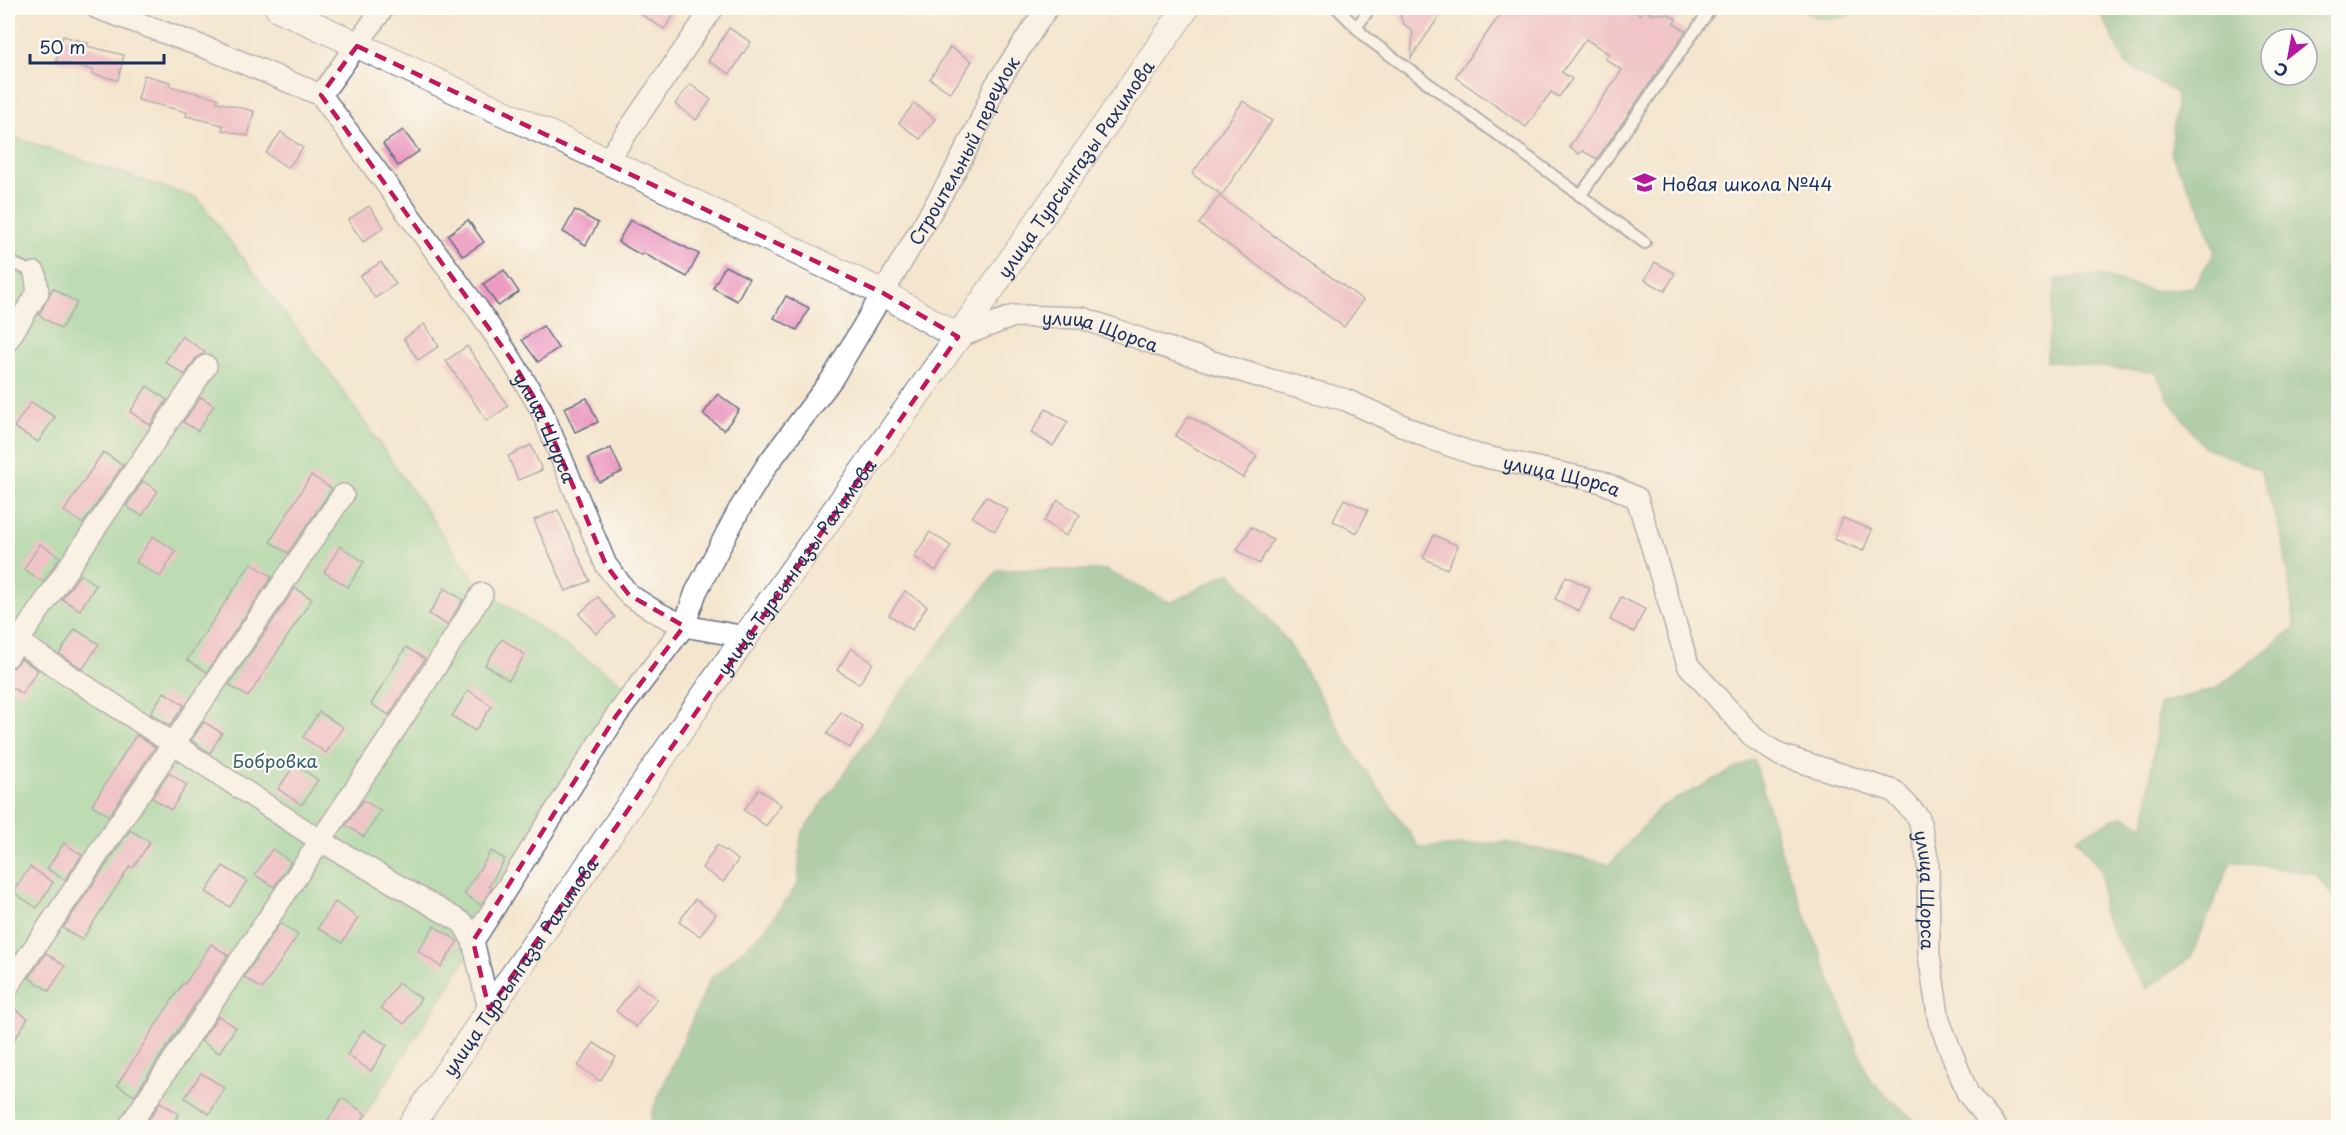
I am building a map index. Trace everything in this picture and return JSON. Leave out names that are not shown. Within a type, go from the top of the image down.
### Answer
[{"type":"street","points":[[97,8],[212,50],[321,95],[383,8]]},
{"type":"street","points":[[278,8],[607,161],[882,293],[958,337]]},
{"type":"street","points":[[607,161],[713,8]]},
{"type":"street","name":"Строительный переулок","points":[[882,293],[954,173],[995,86],[1047,8]]},
{"type":"street","name":"улица Турсынгазы Рахимова","points":[[409,1128],[710,687],[958,337],[1186,8]]},
{"type":"street","name":"улица Щорса","points":[[321,95],[512,359],[541,409],[606,565],[629,595],[684,626],[746,637]]},
{"type":"street","points":[[8,340],[38,292],[35,273]]},
{"type":"street","points":[[473,941],[616,716],[684,626],[696,592],[739,510],[767,465],[832,378],[882,293]]},
{"type":"street","name":"улица Щорса","points":[[958,337],[1014,316],[1082,318],[1267,379],[1346,400],[1432,439],[1477,455],[1602,482],[1637,498],[1688,665],[1755,738],[1779,755],[1894,791],[1919,818],[1928,862],[1929,955],[1938,1021],[1968,1094],[1996,1128]]},
{"type":"street","points":[[206,366],[11,644],[172,744],[319,840],[463,923],[473,941],[489,1009]]},
{"type":"street","points":[[8,986],[343,495]]},
{"type":"street","points":[[128,1128],[408,710],[482,594]]},
{"type":"lane","points":[[1337,8],[1368,39],[1645,243]]},
{"type":"lane","points":[[1356,28],[1371,8]]},
{"type":"lane","points":[[1580,196],[1709,11],[1704,8]]},
{"type":"lane","points":[[8,261],[35,273]]},
{"type":"highlighted area","points":[[357,46],[883,293],[958,337],[489,1009],[473,941],[616,716],[684,626],[629,595],[606,565],[541,409],[511,359],[321,95]]},
{"type":"green space","points":[[1801,8],[1862,8],[1846,16],[1820,18]]},
{"type":"green space","points":[[2094,8],[2338,8],[2338,902],[2315,874],[2231,861],[2191,957],[2147,989],[2102,912],[2102,872],[2076,838],[2122,815],[2145,826],[2159,703],[2215,689],[2295,628],[2283,541],[2260,470],[2203,446],[2167,396],[2156,373],[2046,361],[2056,279],[2099,275],[2153,291],[2193,287],[2215,252],[2201,211],[2171,154],[2177,93],[2126,64],[2105,21]]},
{"type":"green space","name":"Бобровка","points":[[8,135],[198,199],[333,377],[480,588],[638,694],[357,1127],[8,1128]]},
{"type":"green space","points":[[998,570],[1106,570],[1171,603],[1230,572],[1288,642],[1350,748],[1420,848],[1505,842],[1610,864],[1660,807],[1754,759],[1783,858],[1870,1080],[1922,1127],[651,1127],[652,1112],[710,979],[763,932],[798,884],[801,834],[897,698]]},
{"type":"building","points":[[631,8],[679,8],[664,29]]},
{"type":"building","points":[[1406,8],[1445,8],[1411,58],[1413,32],[1403,23],[1400,16]]},
{"type":"building","points":[[1505,8],[1629,8],[1640,15],[1644,9],[1652,14],[1668,14],[1676,19],[1674,24],[1686,31],[1597,159],[1583,151],[1579,154],[1569,147],[1622,70],[1605,59],[1609,54],[1586,39],[1562,72],[1572,79],[1559,97],[1551,92],[1526,127],[1455,77]]},
{"type":"building","points":[[729,28],[751,42],[730,74],[708,61]]},
{"type":"building","points":[[63,36],[88,43],[87,46],[124,55],[118,80],[92,74],[93,70],[56,61]]},
{"type":"building","points":[[950,47],[972,61],[951,93],[930,79]]},
{"type":"building","points":[[144,75],[170,82],[169,86],[218,98],[217,102],[254,111],[248,136],[222,130],[223,125],[186,116],[187,112],[138,100]]},
{"type":"building","points":[[690,84],[711,100],[696,120],[675,104]]},
{"type":"building","points":[[1243,101],[1272,121],[1222,195],[1192,174]]},
{"type":"building","points":[[914,103],[935,119],[920,139],[899,123]]},
{"type":"building","points":[[403,130],[419,151],[398,166],[383,144]]},
{"type":"building","points":[[281,132],[303,148],[288,168],[266,153]]},
{"type":"building","points":[[1219,196],[1363,300],[1344,327],[1199,224]]},
{"type":"building","points":[[369,206],[384,227],[363,242],[348,220]]},
{"type":"building","points":[[575,210],[598,223],[586,245],[563,232]]},
{"type":"building","points":[[468,220],[484,242],[463,256],[448,235]]},
{"type":"building","points":[[630,220],[699,254],[687,277],[618,242]]},
{"type":"building","points":[[381,262],[396,284],[375,298],[360,276]]},
{"type":"building","points":[[1655,262],[1675,273],[1665,291],[1645,280]]},
{"type":"building","points":[[725,266],[749,278],[737,301],[713,288]]},
{"type":"building","points":[[504,270],[519,292],[498,306],[483,284]]},
{"type":"building","points":[[53,288],[77,303],[61,329],[39,315]]},
{"type":"building","points":[[786,296],[809,308],[797,330],[774,318]]},
{"type":"building","points":[[424,324],[439,346],[418,360],[404,339]]},
{"type":"building","points":[[543,326],[558,348],[538,362],[522,340]]},
{"type":"building","points":[[182,336],[205,352],[196,358],[185,375],[165,362]]},
{"type":"building","points":[[467,346],[508,406],[487,421],[446,361]]},
{"type":"building","points":[[147,386],[167,400],[150,425],[130,412]]},
{"type":"building","points":[[718,394],[739,410],[724,430],[703,414]]},
{"type":"building","points":[[201,397],[214,405],[198,431],[183,422]]},
{"type":"building","points":[[587,398],[598,422],[575,432],[564,408]]},
{"type":"building","points":[[31,402],[55,417],[38,442],[14,427]]},
{"type":"building","points":[[1046,409],[1068,422],[1053,446],[1031,433]]},
{"type":"building","points":[[1189,416],[1257,456],[1243,478],[1175,436]]},
{"type":"building","points":[[531,445],[542,470],[518,480],[508,456]]},
{"type":"building","points":[[611,448],[622,472],[599,482],[588,458]]},
{"type":"building","points":[[103,452],[123,465],[83,524],[64,511]]},
{"type":"building","points":[[311,475],[332,489],[288,553],[270,542]]},
{"type":"building","points":[[143,481],[158,491],[142,516],[126,506]]},
{"type":"building","points":[[986,496],[1008,510],[995,531],[972,517]]},
{"type":"building","points":[[1344,499],[1368,510],[1357,533],[1333,521]]},
{"type":"building","points":[[1058,500],[1080,515],[1066,536],[1044,521]]},
{"type":"building","points":[[558,510],[590,581],[566,591],[534,520]]},
{"type":"building","points":[[1843,518],[1872,530],[1863,551],[1834,539]]},
{"type":"building","points":[[1251,527],[1273,540],[1259,564],[1237,550]]},
{"type":"building","points":[[930,532],[951,546],[936,571],[914,557]]},
{"type":"building","points":[[1434,535],[1458,546],[1447,569],[1423,558]]},
{"type":"building","points":[[153,536],[176,551],[160,577],[136,562]]},
{"type":"building","points":[[40,544],[60,557],[43,582],[24,569]]},
{"type":"building","points":[[340,546],[364,562],[348,587],[324,572]]},
{"type":"building","points":[[251,563],[272,577],[207,672],[187,660]]},
{"type":"building","points":[[80,574],[96,585],[80,610],[62,599]]},
{"type":"building","points":[[1566,576],[1590,588],[1579,611],[1555,599]]},
{"type":"building","points":[[295,588],[312,599],[248,697],[229,685]]},
{"type":"building","points":[[445,588],[463,600],[447,625],[429,614]]},
{"type":"building","points":[[905,591],[927,606],[912,630],[889,615]]},
{"type":"building","points":[[598,597],[615,617],[596,634],[579,614]]},
{"type":"building","points":[[1621,597],[1645,609],[1634,632],[1610,620]]},
{"type":"building","points":[[75,629],[99,644],[83,669],[59,654]]},
{"type":"building","points":[[502,639],[525,655],[509,680],[485,665]]},
{"type":"building","points":[[406,647],[425,659],[389,715],[371,704]]},
{"type":"building","points":[[851,648],[873,663],[859,684],[837,670]]},
{"type":"building","points":[[21,659],[38,670],[22,694],[8,685],[8,669],[14,667]]},
{"type":"building","points":[[468,690],[492,706],[475,731],[452,716]]},
{"type":"building","points":[[164,692],[184,705],[170,726],[150,713]]},
{"type":"building","points":[[319,712],[343,727],[326,753],[303,737]]},
{"type":"building","points":[[841,712],[863,727],[850,748],[827,734]]},
{"type":"building","points":[[204,722],[222,733],[210,753],[191,740]]},
{"type":"building","points":[[136,735],[155,747],[109,816],[92,805]]},
{"type":"building","points":[[295,764],[318,780],[302,805],[278,789]]},
{"type":"building","points":[[169,773],[187,785],[171,810],[152,798]]},
{"type":"building","points":[[759,789],[781,805],[766,826],[744,810]]},
{"type":"building","points":[[363,800],[381,811],[364,837],[346,825]]},
{"type":"building","points":[[130,830],[150,842],[133,868],[130,866],[82,940],[63,928]]},
{"type":"building","points":[[64,843],[82,855],[65,880],[47,869]]},
{"type":"building","points":[[717,845],[738,860],[723,882],[702,868]]},
{"type":"building","points":[[272,849],[291,862],[274,887],[255,875]]},
{"type":"building","points":[[491,851],[505,859],[489,886],[492,888],[481,905],[464,894]]},
{"type":"building","points":[[223,866],[247,881],[230,907],[206,892]]},
{"type":"building","points":[[30,867],[53,882],[37,908],[13,892]]},
{"type":"building","points":[[695,899],[716,914],[700,936],[679,922]]},
{"type":"building","points":[[335,902],[358,918],[342,943],[318,928]]},
{"type":"building","points":[[280,923],[298,935],[262,989],[244,977]]},
{"type":"building","points":[[434,926],[458,941],[441,967],[418,951]]},
{"type":"building","points":[[211,944],[228,955],[134,1096],[117,1085]]},
{"type":"building","points":[[46,953],[65,966],[49,991],[29,978]]},
{"type":"building","points":[[398,983],[421,998],[405,1024],[381,1008]]},
{"type":"building","points":[[637,984],[657,999],[636,1027],[616,1011]]},
{"type":"building","points":[[8,1005],[28,1018],[8,1050]]},
{"type":"building","points":[[218,1016],[236,1027],[219,1053],[201,1041]]},
{"type":"building","points":[[363,1030],[387,1045],[371,1071],[347,1055]]},
{"type":"building","points":[[594,1043],[616,1057],[600,1081],[578,1066]]},
{"type":"building","points":[[201,1073],[225,1088],[209,1114],[185,1098]]},
{"type":"building","points":[[342,1098],[366,1114],[357,1128],[323,1128]]},
{"type":"building","points":[[160,1102],[179,1114],[170,1128],[144,1128]]},
{"type":"place","name":"Новая школа №44","points":[[1644,183]]}]
